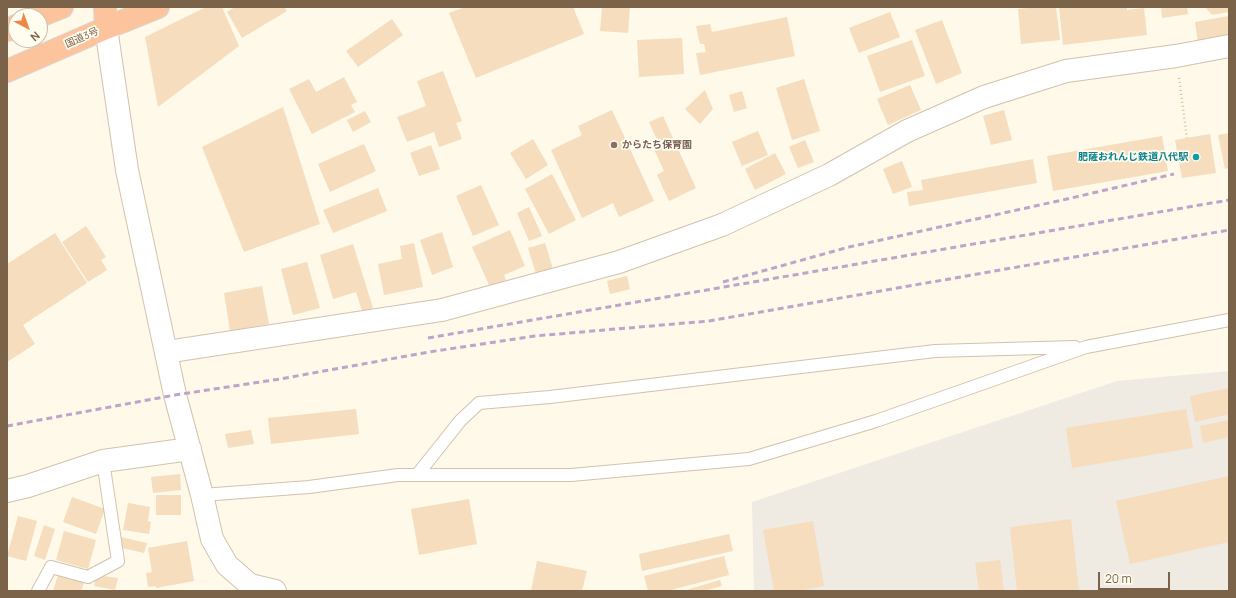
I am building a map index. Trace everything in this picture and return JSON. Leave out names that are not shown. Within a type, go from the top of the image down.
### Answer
[{"type":"highway","points":[[48,13],[62,7]]},
{"type":"highway","name":"国道3号","points":[[7,71],[106,17],[158,7]]},
{"type":"street","points":[[106,17],[127,170],[179,413],[190,449],[212,539],[228,565],[250,588],[275,591]]},
{"type":"street","points":[[166,352],[442,310],[619,262],[722,225],[829,175],[906,131],[984,97],[1066,71],[1176,56],[1229,46]]},
{"type":"street","points":[[7,490],[28,486],[103,461],[190,449]]},
{"type":"lane","points":[[202,495],[309,487],[398,475],[571,475],[749,459],[876,421],[1086,347],[1229,320]]},
{"type":"lane","points":[[417,475],[460,421],[479,403],[550,397],[935,351],[1086,347]]},
{"type":"lane","points":[[38,591],[51,567],[88,577],[118,561],[103,461]]},
{"type":"path","points":[[1176,56],[1188,138]]},
{"type":"shaded area","points":[[1229,371],[1229,591],[754,591],[752,502],[1117,381]]},
{"type":"building","points":[[206,7],[222,7],[239,46],[158,107],[145,37]]},
{"type":"building","points":[[235,7],[284,7],[287,11],[242,38],[227,12]]},
{"type":"building","points":[[465,7],[573,7],[584,34],[476,78],[449,13]]},
{"type":"building","points":[[602,7],[630,7],[628,33],[600,31]]},
{"type":"building","points":[[1056,7],[1060,40],[1021,44],[1018,9]]},
{"type":"building","points":[[1059,7],[1127,7],[1127,10],[1144,8],[1147,35],[1063,45]]},
{"type":"building","points":[[1187,7],[1188,14],[1162,18],[1161,8]]},
{"type":"building","points":[[1205,7],[1229,7],[1229,12],[1212,15]]},
{"type":"building","points":[[890,12],[900,37],[859,53],[849,28]]},
{"type":"building","points":[[1229,16],[1229,37],[1198,43],[1195,22]]},
{"type":"building","points":[[787,17],[795,56],[700,75],[696,53],[706,52],[704,44],[700,44],[696,26],[710,24],[712,32]]},
{"type":"building","points":[[392,19],[403,35],[358,67],[346,51]]},
{"type":"building","points":[[942,20],[962,73],[936,84],[915,30]]},
{"type":"building","points":[[682,38],[684,74],[639,77],[637,40]]},
{"type":"building","points":[[912,40],[925,76],[880,92],[867,56]]},
{"type":"building","points":[[443,71],[462,121],[456,123],[462,139],[439,147],[434,132],[407,142],[397,117],[426,106],[417,81]]},
{"type":"building","points":[[344,77],[357,102],[351,105],[355,112],[312,134],[289,89],[309,79],[316,92]]},
{"type":"building","points":[[804,79],[820,131],[792,140],[776,88]]},
{"type":"building","points":[[910,85],[921,110],[888,125],[877,99]]},
{"type":"building","points":[[705,90],[713,109],[700,124],[685,109]]},
{"type":"building","points":[[742,91],[747,108],[734,112],[729,95]]},
{"type":"building","points":[[283,107],[320,224],[244,252],[202,147]]},
{"type":"building","points":[[612,110],[654,201],[619,217],[613,203],[582,218],[551,150],[582,135],[578,126]]},
{"type":"building","points":[[1004,110],[1012,140],[991,145],[983,116]]},
{"type":"building","points":[[365,111],[371,122],[353,132],[347,120]]},
{"type":"building","points":[[663,116],[696,188],[669,201],[657,175],[664,171],[651,143],[657,140],[649,122]]},
{"type":"building","points":[[758,131],[768,155],[742,166],[732,142]]},
{"type":"building","points":[[1229,133],[1229,168],[1225,169],[1218,135]]},
{"type":"building","name":"肥薩おれんじ鉄道八代駅","points":[[1210,134],[1216,173],[1182,178],[1175,140]]},
{"type":"building","points":[[1162,136],[1168,171],[1053,191],[1047,156]]},
{"type":"building","points":[[533,139],[548,165],[526,179],[510,153]]},
{"type":"building","points":[[805,140],[814,162],[798,168],[789,147]]},
{"type":"building","points":[[364,144],[376,171],[330,192],[318,164]]},
{"type":"building","points":[[431,145],[440,169],[419,176],[410,153]]},
{"type":"building","points":[[775,153],[786,174],[755,190],[745,169]]},
{"type":"building","points":[[1033,159],[1037,183],[909,206],[907,192],[923,190],[921,180]]},
{"type":"building","points":[[902,161],[912,187],[893,194],[883,169]]},
{"type":"building","points":[[552,174],[576,220],[549,234],[525,189]]},
{"type":"building","points":[[481,185],[499,225],[473,236],[456,196]]},
{"type":"building","points":[[378,188],[387,211],[333,233],[323,210]]},
{"type":"building","points":[[529,207],[542,236],[529,241],[517,213]]},
{"type":"building","points":[[86,226],[106,257],[101,260],[107,270],[88,282],[62,242]]},
{"type":"building","points":[[510,230],[525,266],[504,275],[506,280],[490,287],[472,247]]},
{"type":"building","points":[[442,232],[453,267],[432,275],[420,240]]},
{"type":"building","points":[[55,233],[87,283],[23,325],[35,344],[7,362],[7,264]]},
{"type":"building","points":[[414,243],[423,287],[384,295],[378,264],[402,259],[400,246]]},
{"type":"building","points":[[545,243],[553,269],[536,274],[528,248]]},
{"type":"building","points":[[353,244],[373,308],[362,311],[356,292],[333,299],[320,255]]},
{"type":"building","points":[[307,262],[320,308],[293,315],[281,269]]},
{"type":"building","points":[[627,276],[630,289],[610,294],[607,281]]},
{"type":"building","points":[[262,286],[269,324],[230,331],[224,293]]},
{"type":"building","points":[[1229,388],[1229,414],[1195,422],[1190,396]]},
{"type":"building","points":[[356,409],[359,434],[271,444],[268,418]]},
{"type":"building","points":[[1186,409],[1193,448],[1072,468],[1066,428]]},
{"type":"building","points":[[1229,420],[1229,437],[1203,443],[1200,426]]},
{"type":"building","points":[[251,430],[254,444],[228,448],[225,434]]},
{"type":"building","points":[[180,474],[181,490],[153,493],[151,477]]},
{"type":"building","points":[[1229,476],[1229,542],[1130,564],[1116,501]]},
{"type":"building","points":[[156,495],[181,495],[181,515],[156,515]]},
{"type":"building","points":[[72,497],[105,509],[96,534],[63,522]]},
{"type":"building","points":[[469,499],[477,544],[419,555],[411,509]]},
{"type":"building","points":[[128,503],[150,507],[148,521],[151,522],[149,534],[123,530]]},
{"type":"building","points":[[18,516],[37,521],[26,561],[7,556]]},
{"type":"building","points":[[1071,519],[1079,591],[1017,591],[1010,527]]},
{"type":"building","points":[[813,521],[824,586],[798,591],[774,591],[763,530]]},
{"type":"building","points":[[44,525],[55,529],[45,560],[34,556]]},
{"type":"building","points":[[64,531],[96,540],[88,569],[56,560]]},
{"type":"building","points":[[729,534],[733,551],[642,571],[639,554]]},
{"type":"building","points":[[121,537],[147,543],[144,553],[118,547]]},
{"type":"building","points":[[187,541],[194,581],[156,588],[156,586],[148,587],[146,573],[152,572],[148,548]]},
{"type":"building","points":[[724,556],[729,575],[667,591],[648,591],[644,576]]},
{"type":"building","points":[[1000,560],[1004,591],[979,591],[975,563]]},
{"type":"building","points":[[537,561],[587,571],[582,591],[531,591]]},
{"type":"building","points":[[58,575],[84,583],[81,591],[53,591]]},
{"type":"building","points":[[96,575],[118,578],[115,590],[94,586]]},
{"type":"building","points":[[720,580],[722,586],[704,591],[683,591]]},
{"type":"railway","points":[[723,282],[849,247],[1174,174]]},
{"type":"railway","points":[[428,338],[1229,200]]},
{"type":"railway","points":[[7,426],[175,395],[280,379],[429,352],[535,336],[709,321],[1229,230]]},
{"type":"place","name":"からたち保育園","points":[[614,145]]},
{"type":"place","name":"肥薩おれんじ鉄道八代駅","points":[[1196,157]]}]
